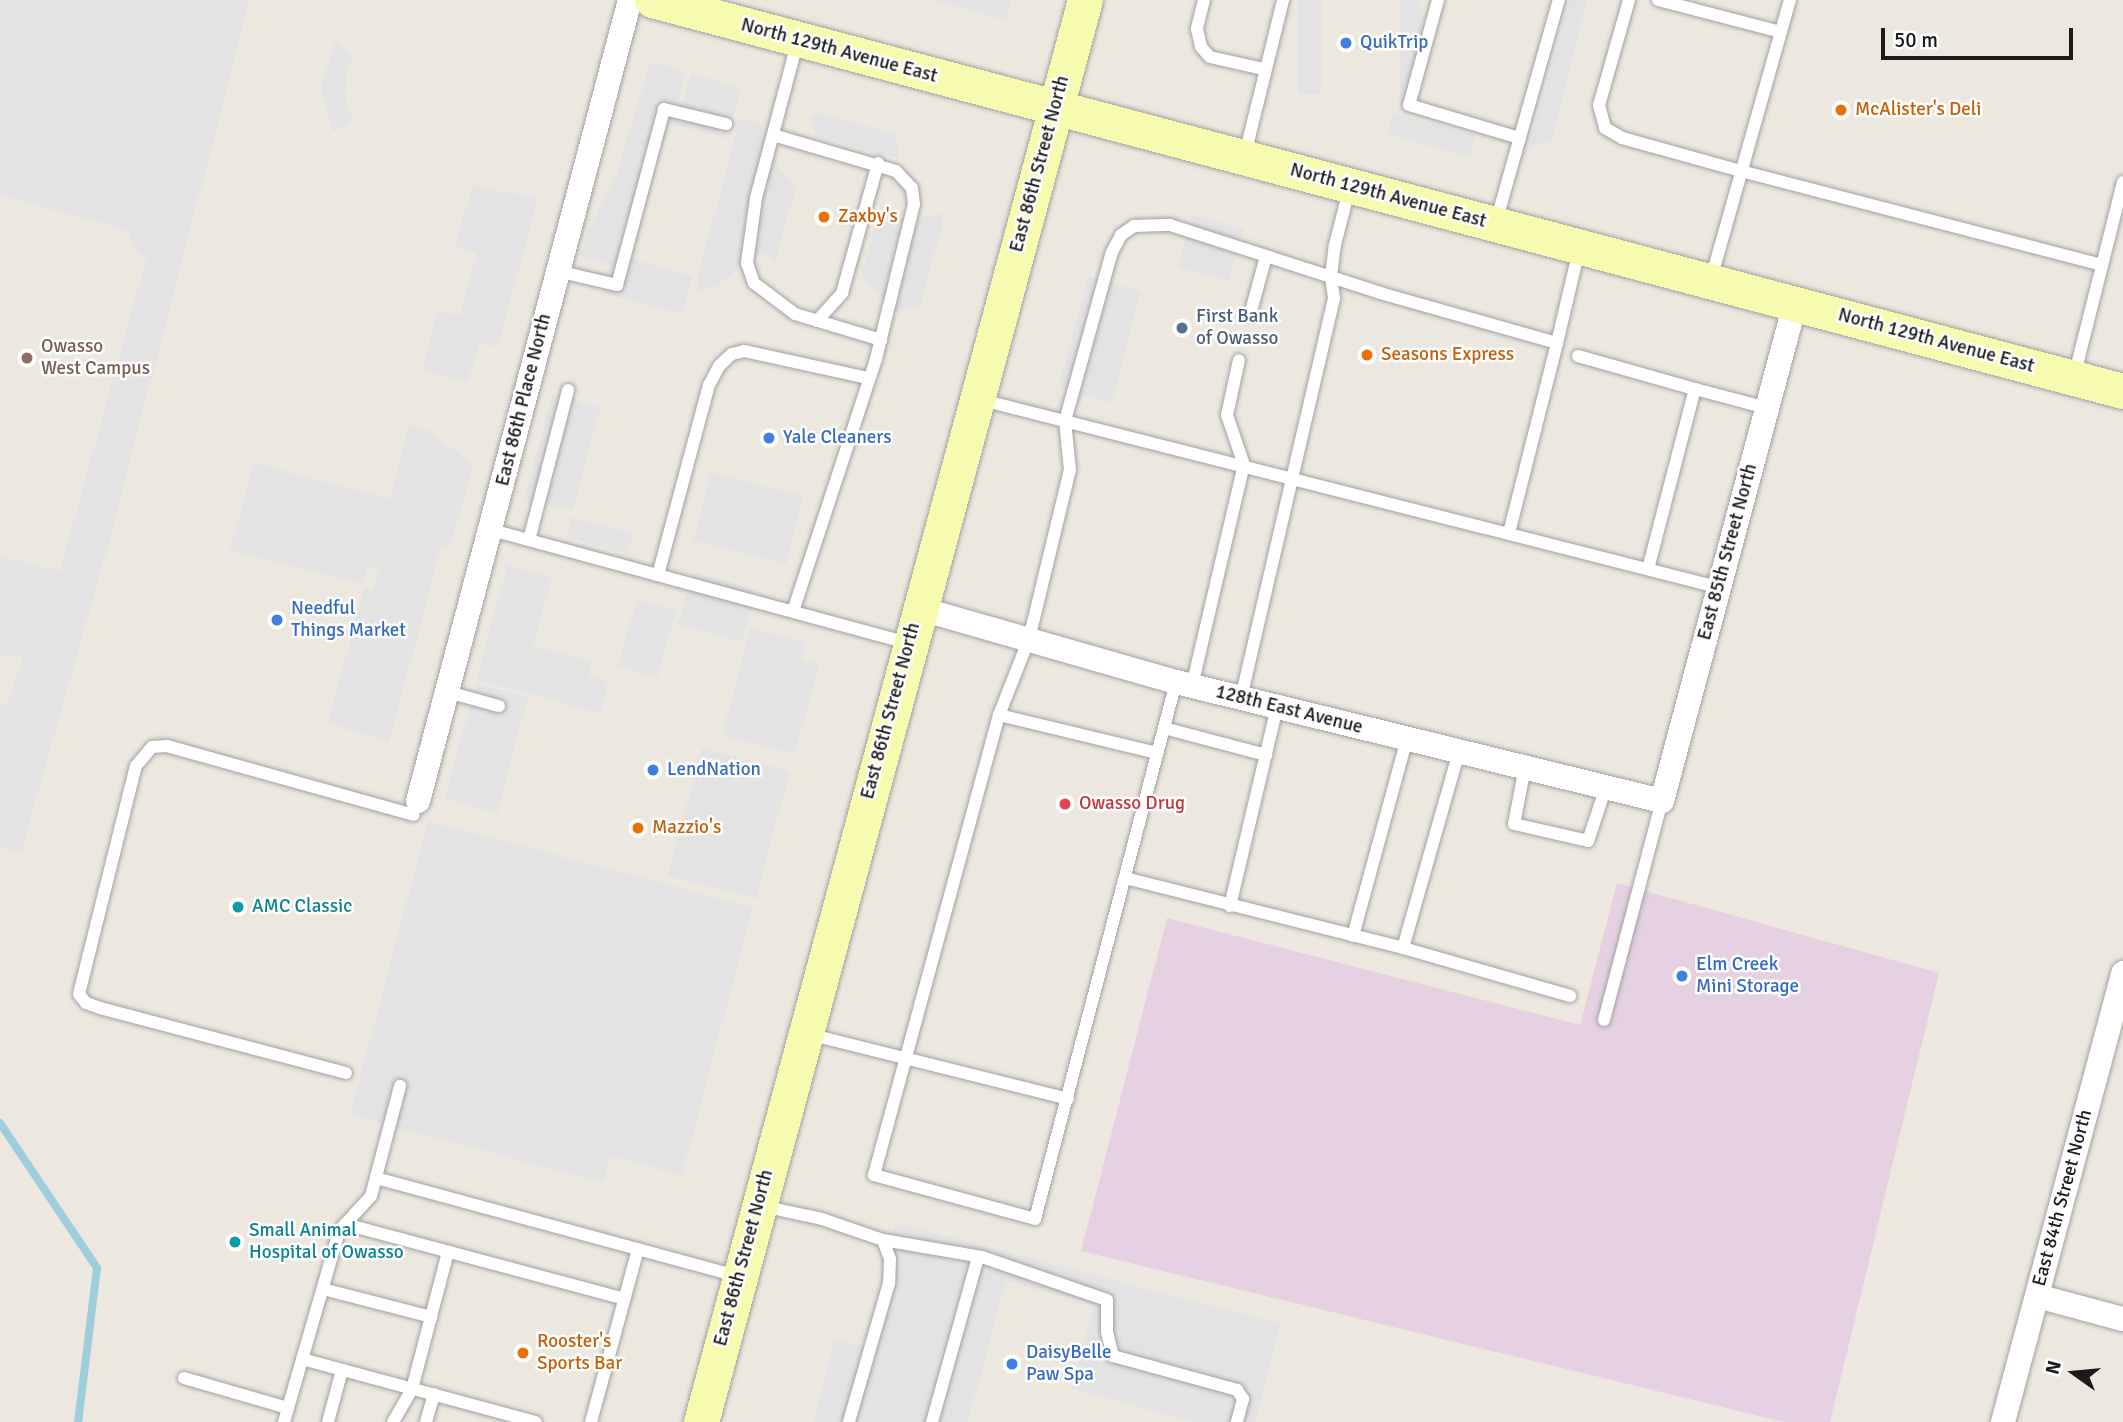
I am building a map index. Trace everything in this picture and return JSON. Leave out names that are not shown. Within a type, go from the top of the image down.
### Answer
[{"type":"main road","name":"North 129th Avenue East","points":[[652,0],[2123,391]]},
{"type":"main road","name":"East 86th Street North","points":[[701,1422],[918,608],[1085,0]]},
{"type":"street","name":"East 86th Place North","points":[[416,808],[492,530],[556,270],[630,0]]},
{"type":"street","name":"East 85th Street North","points":[[1662,801],[1717,587],[1795,304]]},
{"type":"street","name":"128th East Avenue","points":[[918,608],[1184,684],[1662,801]]},
{"type":"street","name":"East 84th Street North","points":[[2003,1422],[2123,973]]},
{"type":"street","points":[[2037,1296],[2123,1319]]},
{"type":"lane","points":[[1205,0],[1197,30],[1201,47],[1210,57],[1262,69]]},
{"type":"lane","points":[[1244,158],[1262,69],[1283,0]]},
{"type":"lane","points":[[1438,0],[1409,105],[1520,138]]},
{"type":"lane","points":[[1496,224],[1559,0]]},
{"type":"lane","points":[[1629,0],[1598,105],[1605,128],[1622,138],[2102,265]]},
{"type":"lane","points":[[1658,0],[1781,32]]},
{"type":"lane","points":[[1711,281],[1790,0]]},
{"type":"lane","points":[[798,39],[756,198],[747,263],[754,283],[775,302],[817,321],[881,340]]},
{"type":"lane","points":[[556,270],[617,285],[664,109],[726,124]]},
{"type":"lane","points":[[773,135],[878,163],[906,179],[914,204],[876,359],[793,612]]},
{"type":"lane","points":[[817,321],[842,293],[878,163]]},
{"type":"lane","points":[[2074,377],[2123,182]]},
{"type":"lane","points":[[1241,698],[1290,476],[1334,298],[1331,276],[1350,186]]},
{"type":"lane","points":[[1239,360],[1227,415],[1244,465],[1184,684],[1164,728],[1157,752],[1035,1219],[874,1175],[999,715],[1029,639],[1070,470],[1066,421],[1112,252],[1121,235],[1133,226],[1170,225],[1331,276],[1557,342]]},
{"type":"lane","points":[[1509,533],[1580,246]]},
{"type":"lane","points":[[1250,315],[1266,256]]},
{"type":"lane","points":[[658,575],[709,385],[732,354],[744,351],[868,378]]},
{"type":"lane","points":[[1578,356],[1767,408]]},
{"type":"lane","points":[[1648,569],[1695,389]]},
{"type":"lane","points":[[529,540],[568,390]]},
{"type":"lane","points":[[976,398],[1717,587]]},
{"type":"lane","points":[[492,530],[909,643]]},
{"type":"lane","points":[[448,692],[499,706]]},
{"type":"lane","points":[[1230,906],[1277,707]]},
{"type":"lane","points":[[999,715],[1157,752]]},
{"type":"lane","points":[[1164,728],[1266,755]]},
{"type":"lane","points":[[1353,936],[1407,739]]},
{"type":"lane","points":[[346,1073],[86,1003],[79,994],[80,976],[125,806],[142,754],[152,747],[167,746],[416,808]]},
{"type":"lane","points":[[1403,948],[1459,752]]},
{"type":"lane","points":[[1525,768],[1514,824],[1588,841],[1605,787]]},
{"type":"lane","points":[[1604,1020],[1662,801]]},
{"type":"lane","points":[[1125,878],[1403,948],[1570,996]]},
{"type":"lane","points":[[805,1033],[1068,1098]]},
{"type":"lane","points":[[284,1422],[339,1231],[371,1196],[400,1086]]},
{"type":"lane","points":[[376,1178],[740,1276]]},
{"type":"lane","points":[[759,1205],[822,1219],[883,1240],[978,1257],[1107,1300],[1107,1332],[1113,1356],[1237,1390],[1243,1399],[1237,1422]]},
{"type":"lane","points":[[345,1224],[624,1300]]},
{"type":"lane","points":[[849,1422],[890,1283],[890,1259],[883,1240]]},
{"type":"lane","points":[[591,1422],[638,1249]]},
{"type":"lane","points":[[393,1422],[412,1388],[449,1252]]},
{"type":"lane","points":[[932,1422],[978,1257]]},
{"type":"lane","points":[[323,1289],[431,1317]]},
{"type":"lane","points":[[302,1359],[536,1422]]},
{"type":"lane","points":[[328,1422],[342,1370]]},
{"type":"lane","points":[[184,1378],[288,1408]]},
{"type":"lane","points":[[426,1422],[434,1394]]},
{"type":"shaded area","points":[[0,0],[250,0],[106,553],[21,852],[0,847],[0,701],[7,706],[23,655],[0,657],[0,556],[60,571],[146,259],[132,246],[130,231],[0,195]]},
{"type":"shaded area","points":[[932,0],[1011,0],[1006,20]]},
{"type":"shaded area","points":[[1298,0],[1321,0],[1321,94],[1298,94]]},
{"type":"shaded area","points":[[1400,0],[1421,0],[1421,110],[1400,110]]},
{"type":"shaded area","points":[[1570,0],[1588,0],[1552,142],[1529,147]]},
{"type":"shaded area","points":[[335,42],[354,55],[346,74],[345,96],[353,120],[333,132],[321,87]]},
{"type":"shaded area","points":[[650,62],[685,71],[677,103],[683,104],[691,74],[741,88],[727,138],[669,123],[631,259],[693,276],[683,314],[602,293],[610,264],[581,257],[589,229],[616,176]]},
{"type":"shaded area","points":[[1393,113],[1476,135],[1470,157],[1387,134]]},
{"type":"shaded area","points":[[820,114],[896,134],[899,159],[815,136],[810,116]]},
{"type":"shaded area","points":[[740,118],[759,122],[780,170],[796,187],[775,263],[760,250],[717,286],[698,291],[697,280]]},
{"type":"shaded area","points":[[472,186],[538,198],[498,347],[479,342],[468,383],[422,370],[438,310],[460,315],[477,253],[455,247]]},
{"type":"shaded area","points":[[882,203],[897,219],[941,214],[943,222],[921,305],[897,311],[861,277]]},
{"type":"shaded area","points":[[1193,215],[1244,230],[1229,282],[1178,267]]},
{"type":"shaded area","points":[[1088,277],[1141,291],[1111,402],[1058,388]]},
{"type":"shaded area","points":[[552,395],[600,408],[573,510],[525,497]]},
{"type":"shaded area","points":[[409,425],[425,429],[473,464],[451,546],[442,545],[389,742],[328,723],[364,588],[373,590],[378,570],[367,567],[362,584],[230,550],[254,463],[390,499]]},
{"type":"shaded area","points":[[710,473],[803,496],[786,564],[693,541]]},
{"type":"shaded area","points":[[572,517],[633,533],[627,554],[567,537]]},
{"type":"shaded area","points":[[507,565],[552,577],[534,646],[592,662],[589,676],[608,681],[600,713],[477,680]]},
{"type":"shaded area","points":[[693,572],[756,590],[742,642],[678,624]]},
{"type":"shaded area","points":[[637,599],[676,610],[657,678],[618,666]]},
{"type":"shaded area","points":[[750,628],[806,642],[802,659],[819,664],[795,754],[722,735]]},
{"type":"shaded area","points":[[476,683],[528,697],[497,813],[445,799]]},
{"type":"shaded area","points":[[702,748],[790,772],[756,899],[668,876]]},
{"type":"shaded area","points":[[428,821],[753,907],[682,1175],[611,1156],[604,1183],[350,1115]]},
{"type":"shaded area","points":[[1617,883],[1939,973],[1830,1422],[1784,1422],[1081,1251],[1167,918],[1580,1025]]},
{"type":"shaded area","points":[[896,1223],[1281,1324],[1255,1422],[1196,1422],[1072,1389],[1094,1304],[1006,1281],[968,1422],[814,1422],[835,1340],[864,1347]]},
{"type":"waterway","points":[[0,1123],[97,1268],[78,1422]]},
{"type":"place","name":"QuikTrip","points":[[1346,43]]},
{"type":"place","name":"McAlister's Deli","points":[[1841,110]]},
{"type":"place","name":"Zaxby's","points":[[824,217]]},
{"type":"place","name":"First Bank of Owasso","points":[[1182,328]]},
{"type":"place","name":"Seasons Express","points":[[1367,355]]},
{"type":"place","name":"Owasso West Campus","points":[[27,358]]},
{"type":"place","name":"Yale Cleaners","points":[[769,438]]},
{"type":"place","name":"Needful Things Market","points":[[277,620]]},
{"type":"place","name":"LendNation","points":[[653,770]]},
{"type":"place","name":"Owasso Drug","points":[[1065,804]]},
{"type":"place","name":"Mazzio's","points":[[638,828]]},
{"type":"place","name":"AMC Classic","points":[[238,907]]},
{"type":"place","name":"Elm Creek Mini Storage","points":[[1682,976]]},
{"type":"place","name":"Small Animal Hospital of Owasso","points":[[235,1242]]},
{"type":"place","name":"Rooster's Sports Bar","points":[[523,1353]]},
{"type":"place","name":"DaisyBelle Paw Spa","points":[[1012,1364]]}]
